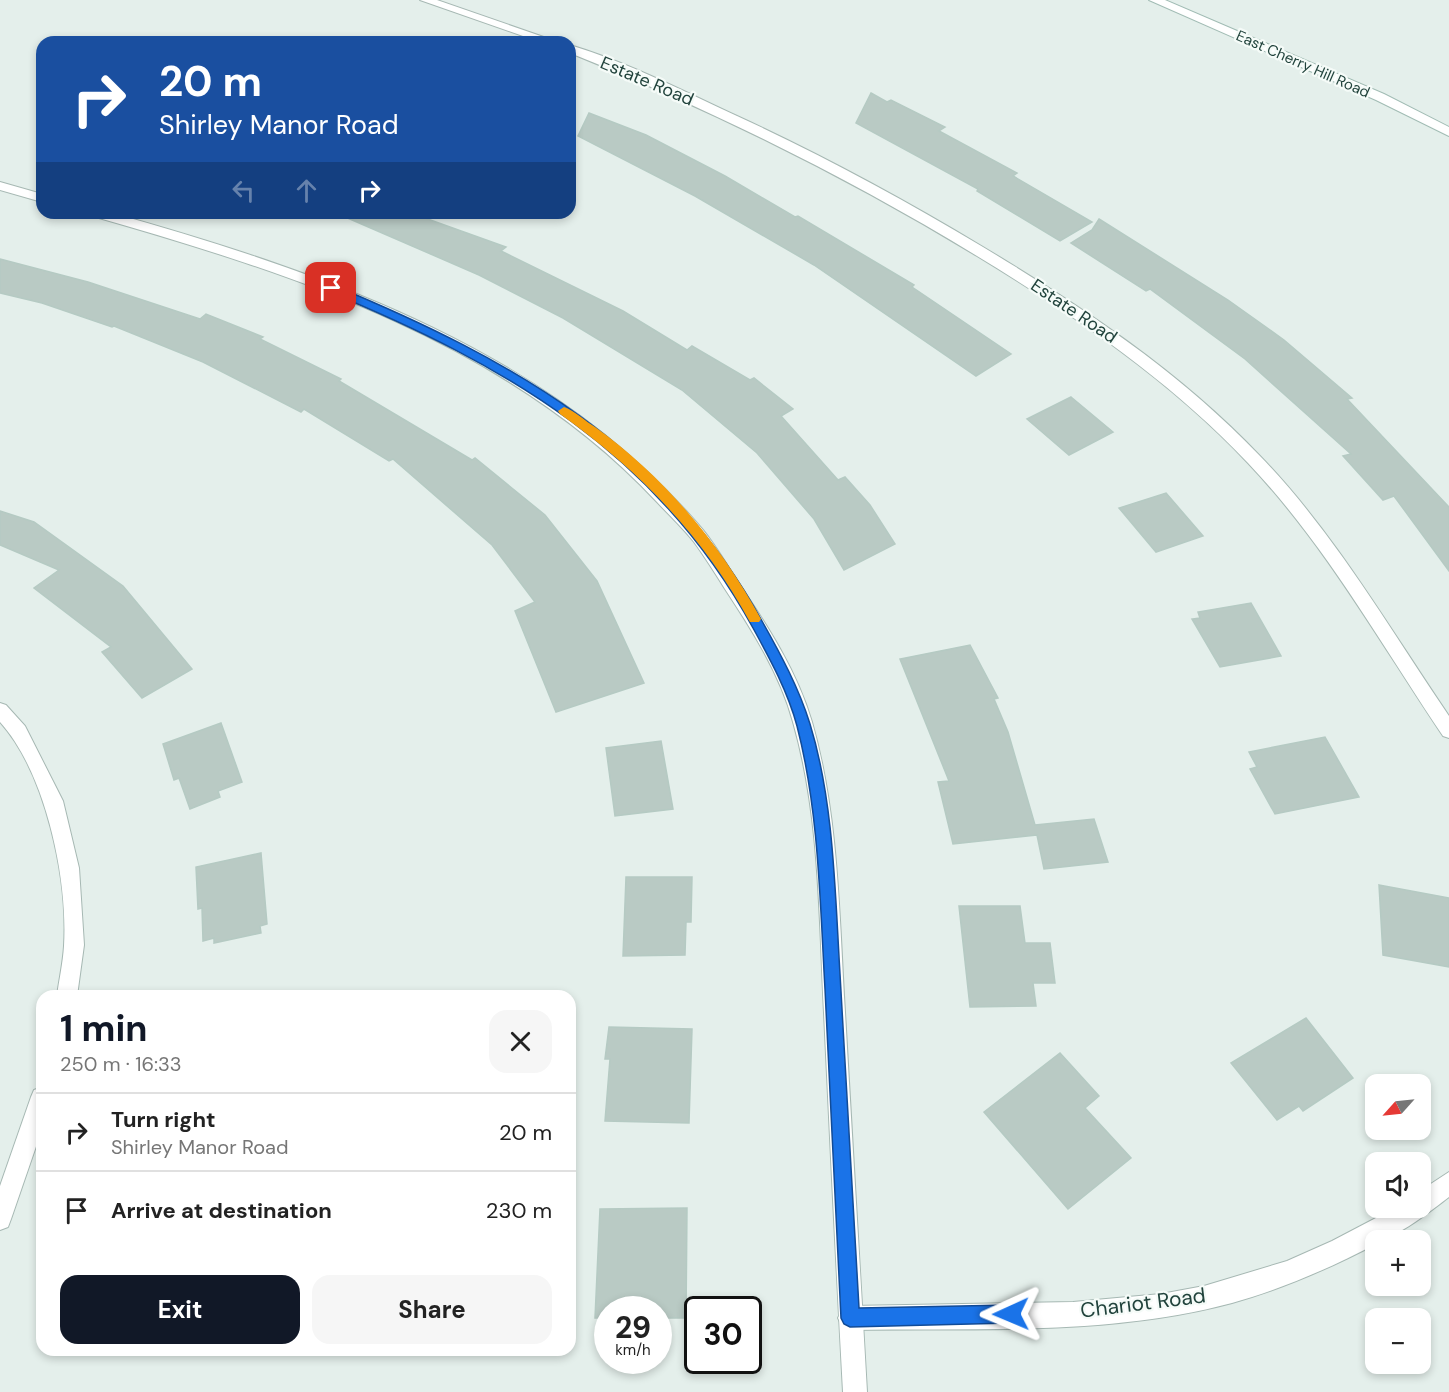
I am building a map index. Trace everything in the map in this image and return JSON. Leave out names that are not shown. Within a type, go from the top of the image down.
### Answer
[{"type":"street","points":[[426,0],[534,36]]},
{"type":"street","name":"East Cherry Hill Road","points":[[1155,0],[1380,98],[1449,132]]},
{"type":"street","name":"Estate Road","points":[[576,51],[668,88],[796,148],[916,213],[1022,277],[1126,347],[1194,402],[1254,459],[1314,530],[1449,731]]},
{"type":"street","points":[[0,186],[36,196]]},
{"type":"street","points":[[119,219],[193,239],[291,272],[410,321],[517,378],[603,439],[652,483],[701,535],[740,593],[776,658],[803,724],[819,806],[829,920],[855,1392]]},
{"type":"street","points":[[0,710],[19,731],[54,801],[69,868],[74,945],[68,990]]},
{"type":"street","points":[[0,1219],[36,1114]]},
{"type":"street","points":[[1431,1197],[1449,1183]]},
{"type":"street","name":"Chariot Road","points":[[850,1318],[1103,1311],[1205,1298],[1289,1273],[1357,1243],[1399,1218]]},
{"type":"building","points":[[871,93],[887,102],[891,100],[945,127],[939,131],[1017,173],[1013,176],[1092,222],[1060,241],[977,191],[978,189],[856,123]]},
{"type":"building","points":[[589,113],[646,135],[725,176],[795,217],[798,216],[914,285],[912,287],[1011,354],[976,376],[814,265],[695,196],[578,136]]},
{"type":"building","points":[[350,219],[428,219],[506,247],[501,251],[623,311],[687,350],[692,346],[750,380],[754,378],[793,409],[781,416],[838,480],[845,477],[870,505],[895,544],[844,570],[814,519],[757,453],[682,390],[563,318],[479,275]]},
{"type":"building","points":[[1099,219],[1228,300],[1284,340],[1352,398],[1347,399],[1449,507],[1449,571],[1394,496],[1383,500],[1343,456],[1351,454],[1245,359],[1150,289],[1146,291],[1071,243],[1092,230]]},
{"type":"building","points":[[0,259],[88,282],[200,319],[206,314],[263,337],[260,339],[341,379],[339,381],[472,460],[475,458],[545,515],[597,581],[644,683],[556,712],[515,611],[535,602],[492,545],[393,459],[389,461],[304,409],[301,412],[203,362],[114,326],[42,303],[0,293]]},
{"type":"building","points":[[1071,397],[1113,432],[1069,455],[1027,419]]},
{"type":"building","points":[[1166,493],[1203,536],[1156,552],[1119,508]]},
{"type":"building","points":[[0,511],[34,522],[123,586],[192,669],[142,698],[102,652],[111,647],[34,588],[59,570],[0,545]]},
{"type":"building","points":[[1251,603],[1281,656],[1220,667],[1192,619],[1200,618],[1198,612]]},
{"type":"building","points":[[970,645],[998,698],[994,699],[1008,732],[1035,825],[1094,819],[1108,862],[1044,869],[1037,835],[953,844],[938,782],[949,781],[900,659]]},
{"type":"building","points":[[221,723],[242,782],[218,791],[220,797],[190,809],[179,778],[174,780],[163,744]]},
{"type":"building","points":[[1325,737],[1359,797],[1275,814],[1250,769],[1257,767],[1249,752]]},
{"type":"building","points":[[661,741],[673,809],[615,816],[606,748]]},
{"type":"building","points":[[261,853],[267,924],[260,926],[261,933],[214,943],[214,938],[203,941],[202,908],[198,909],[196,867]]},
{"type":"building","points":[[626,877],[692,877],[691,922],[686,922],[685,955],[623,956]]},
{"type":"building","points":[[1379,885],[1449,898],[1449,967],[1383,955]]},
{"type":"building","points":[[959,906],[1020,906],[1025,943],[1050,943],[1055,983],[1033,983],[1036,1006],[970,1007]]},
{"type":"building","points":[[1306,1018],[1353,1078],[1303,1111],[1299,1106],[1277,1120],[1231,1063]]},
{"type":"building","points":[[609,1027],[692,1029],[689,1123],[605,1121],[610,1059],[605,1059]]},
{"type":"building","points":[[1060,1053],[1099,1096],[1085,1108],[1131,1158],[1068,1209],[984,1112]]},
{"type":"building","points":[[687,1208],[684,1318],[672,1318],[672,1296],[596,1296],[600,1209]]},
{"type":"slow traffic","points":[[564,411],[603,439],[652,483],[701,535],[755,619]]},
{"type":"route","points":[[331,288],[410,321],[517,378],[603,439],[652,483],[701,535],[740,593],[776,658],[803,724],[819,806],[828,908],[850,1318],[1011,1314]]}]
